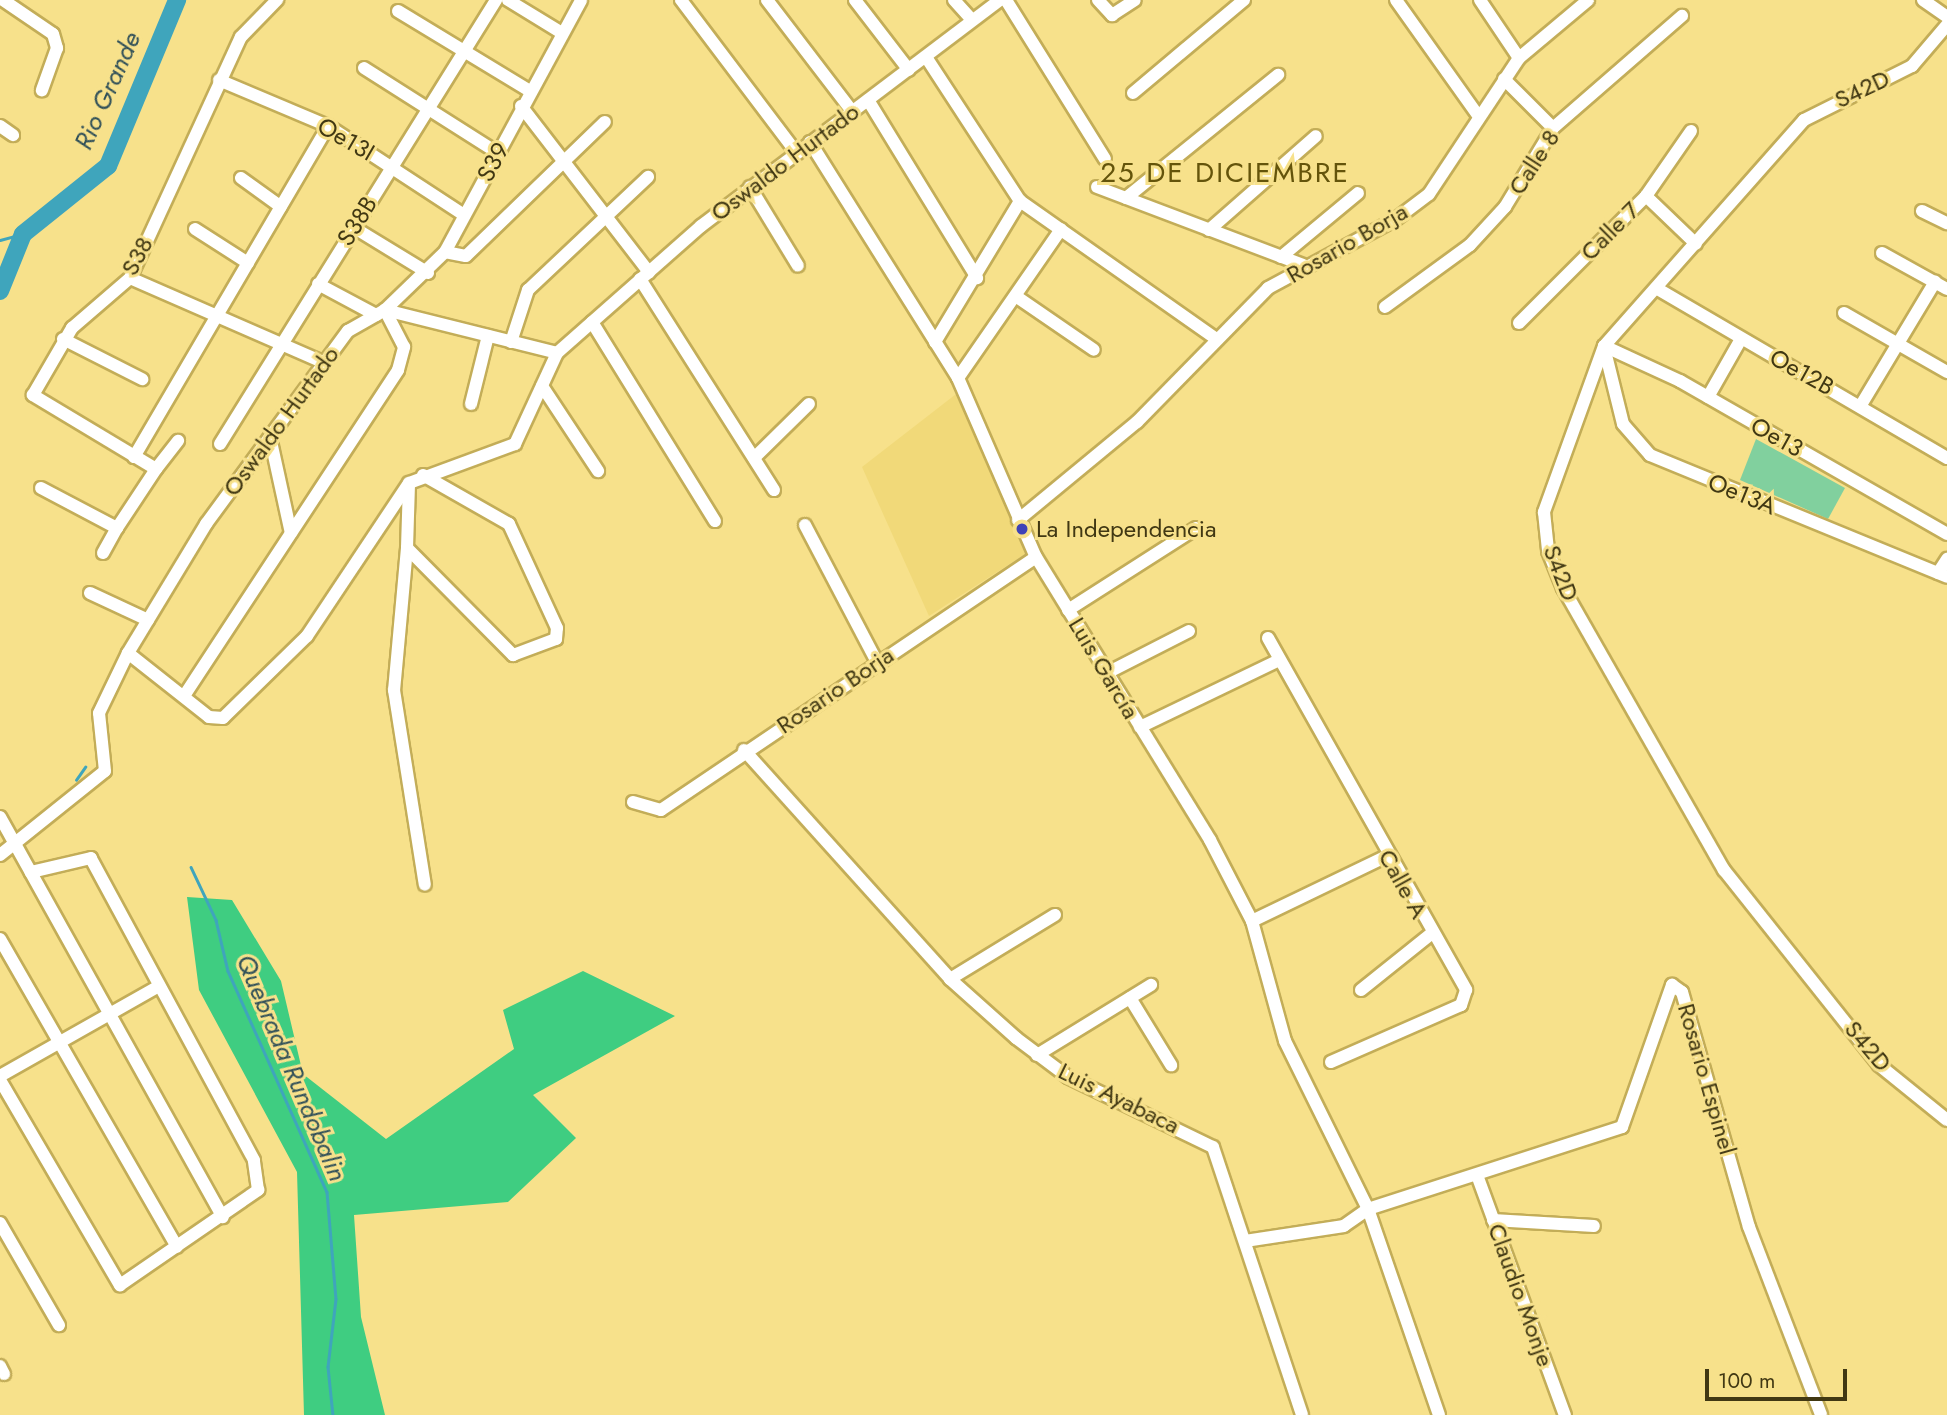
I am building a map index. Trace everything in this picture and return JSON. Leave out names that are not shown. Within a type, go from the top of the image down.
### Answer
[{"type":"street","points":[[3,0],[53,34],[57,48],[42,90]]},
{"type":"street","name":"S38","points":[[156,469],[33,395],[63,339],[130,278],[241,37],[277,0]]},
{"type":"street","name":"S38B","points":[[220,444],[279,341],[318,284],[496,0]]},
{"type":"street","points":[[508,0],[562,33]]},
{"type":"street","name":"S39","points":[[380,312],[428,273],[445,252],[581,0]]},
{"type":"street","points":[[681,0],[796,152]]},
{"type":"street","points":[[766,0],[852,111]]},
{"type":"street","points":[[855,0],[909,69]]},
{"type":"street","points":[[954,0],[972,20]]},
{"type":"street","name":"Oswaldo Hurtado","points":[[557,353],[750,187],[1000,0]]},
{"type":"street","points":[[1006,0],[1105,159]]},
{"type":"street","points":[[1098,0],[1112,15],[1135,0]]},
{"type":"street","points":[[1133,93],[1244,0]]},
{"type":"street","points":[[1396,0],[1477,114]]},
{"type":"street","points":[[1480,0],[1519,58]]},
{"type":"street","name":"Rosario Borja","points":[[1018,520],[1137,422],[1215,338],[1303,265],[1396,219],[1429,194],[1477,114],[1519,58],[1570,5],[1588,0]]},
{"type":"street","points":[[1928,1],[1947,17]]},
{"type":"street","points":[[398,11],[530,91]]},
{"type":"street","name":"Calle 8","points":[[1385,307],[1421,286],[1494,221],[1553,128],[1682,16]]},
{"type":"street","name":"S42D","points":[[1947,25],[1912,66],[1804,120],[1604,346],[1544,512],[1548,551],[1563,588],[1724,870],[1880,1065],[1947,1120]]},
{"type":"street","points":[[926,57],[1020,201],[1215,338]]},
{"type":"street","points":[[365,68],[426,110],[498,153]]},
{"type":"street","points":[[1126,198],[1278,75]]},
{"type":"street","points":[[1504,79],[1553,128]]},
{"type":"street","name":"Oe13I","points":[[219,80],[328,126],[464,215]]},
{"type":"street","points":[[868,100],[977,278]]},
{"type":"street","points":[[522,106],[607,218],[774,490]]},
{"type":"street","points":[[445,252],[466,256],[605,122]]},
{"type":"street","points":[[0,126],[13,135]]},
{"type":"street","points":[[134,457],[328,126]]},
{"type":"street","name":"Calle 7","points":[[1519,323],[1646,196],[1691,131]]},
{"type":"street","points":[[1209,230],[1316,136]]},
{"type":"street","name":"Luis García","points":[[810,142],[958,378],[1036,557],[1140,727],[1252,921],[1284,1041],[1368,1209],[1439,1415]]},
{"type":"street","points":[[511,342],[522,298],[648,177]]},
{"type":"street","points":[[241,178],[281,207]]},
{"type":"street","points":[[750,187],[798,266]]},
{"type":"street","points":[[1097,187],[1303,265]]},
{"type":"street","points":[[1281,257],[1358,193]]},
{"type":"street","points":[[1646,196],[1696,244]]},
{"type":"street","points":[[935,342],[977,278],[1020,201]]},
{"type":"street","points":[[1922,211],[1947,223]]},
{"type":"street","points":[[353,226],[428,273]]},
{"type":"street","points":[[195,229],[248,262]]},
{"type":"street","points":[[958,378],[1017,298],[1061,229]]},
{"type":"street","points":[[1882,253],[1947,289]]},
{"type":"street","points":[[130,278],[320,361]]},
{"type":"street","points":[[1861,405],[1935,282]]},
{"type":"street","points":[[128,653],[186,693],[209,717],[223,718],[307,636],[409,483],[423,475],[509,449],[557,353],[380,312],[318,284]]},
{"type":"street","name":"Oe12B","points":[[1656,288],[1741,339],[1861,405],[1947,458]]},
{"type":"street","points":[[1017,298],[1094,350]]},
{"type":"street","points":[[186,693],[398,370],[404,347],[380,312]]},
{"type":"street","name":"Oswaldo Hurtado","points":[[0,855],[49,822],[105,771],[99,713],[128,653],[206,524],[270,437],[320,361],[348,331],[380,312]]},
{"type":"street","points":[[1844,313],[1947,372]]},
{"type":"street","points":[[592,322],[715,521]]},
{"type":"street","points":[[471,404],[488,336]]},
{"type":"street","points":[[63,339],[142,379]]},
{"type":"street","points":[[1708,397],[1741,339]]},
{"type":"street","name":"Oe13","points":[[1604,346],[1708,397],[1947,534]]},
{"type":"street","name":"Oe13A","points":[[1604,346],[1623,424],[1650,455],[1942,575]]},
{"type":"street","points":[[542,386],[598,471]]},
{"type":"street","points":[[754,458],[809,404]]},
{"type":"street","points":[[270,437],[291,533]]},
{"type":"street","points":[[103,552],[156,469],[178,441]]},
{"type":"street","points":[[407,548],[513,655],[555,639],[557,628],[509,524],[423,475]]},
{"type":"street","points":[[409,483],[407,548],[394,690],[425,885]]},
{"type":"street","points":[[41,488],[117,528]]},
{"type":"street","points":[[805,525],[877,662]]},
{"type":"street","points":[[1068,610],[1196,528]]},
{"type":"street","name":"Rosario Borja","points":[[633,802],[661,810],[744,750],[1036,557]]},
{"type":"street","points":[[1942,575],[1947,559]]},
{"type":"street","points":[[90,593],[148,620]]},
{"type":"street","points":[[1107,673],[1189,631]]},
{"type":"street","name":"Calle A","points":[[1268,638],[1387,856],[1466,990],[1463,1003],[1331,1062]]},
{"type":"street","points":[[1140,727],[1279,660]]},
{"type":"street","name":"Luis Ayabaca","points":[[744,750],[950,979],[1037,1055],[1068,1077],[1213,1147],[1302,1415]]},
{"type":"street","points":[[0,817],[223,1217]]},
{"type":"street","points":[[1252,921],[1387,856]]},
{"type":"street","points":[[31,872],[91,858],[254,1160],[255,1196],[128,1281],[111,1280],[0,1078],[159,986]]},
{"type":"street","points":[[950,979],[1055,915]]},
{"type":"street","points":[[1361,990],[1431,934]]},
{"type":"street","points":[[0,939],[177,1247]]},
{"type":"street","points":[[1037,1055],[1151,985]]},
{"type":"street","name":"Rosario Espinel","points":[[1368,1209],[1622,1127],[1667,992],[1679,988],[1749,1227],[1821,1415]]},
{"type":"street","points":[[1130,998],[1171,1065]]},
{"type":"street","name":"Claudio Monje","points":[[1477,1175],[1565,1415]]},
{"type":"street","points":[[1245,1241],[1344,1226],[1368,1209]]},
{"type":"street","points":[[1493,1220],[1594,1226]]},
{"type":"street","points":[[0,1223],[60,1325]]},
{"type":"shaded area","points":[[960,391],[1028,552],[929,616],[862,467]]},
{"type":"green space","points":[[1756,439],[1845,488],[1828,519],[1740,480]]},
{"type":"green space","points":[[187,897],[232,900],[281,981],[303,1074],[386,1139],[514,1049],[503,1010],[583,971],[675,1016],[533,1095],[576,1138],[508,1202],[354,1215],[361,1317],[385,1415],[304,1415],[297,1172],[199,990]]},
{"type":"waterway","name":"Rio Grande","points":[[0,291],[23,234],[108,166],[177,0]]},
{"type":"waterway","points":[[0,240],[23,234]]},
{"type":"waterway","points":[[76,780],[85,767]]},
{"type":"waterway","name":"Quebrada Rundobalin","points":[[191,867],[216,920],[228,971],[327,1192],[336,1299],[328,1367],[333,1415]]},
{"type":"place","name":"La Independencia","points":[[1022,529]]},
{"type":"district","name":"25 DE DICIEMBRE","points":[[1225,173]]}]
